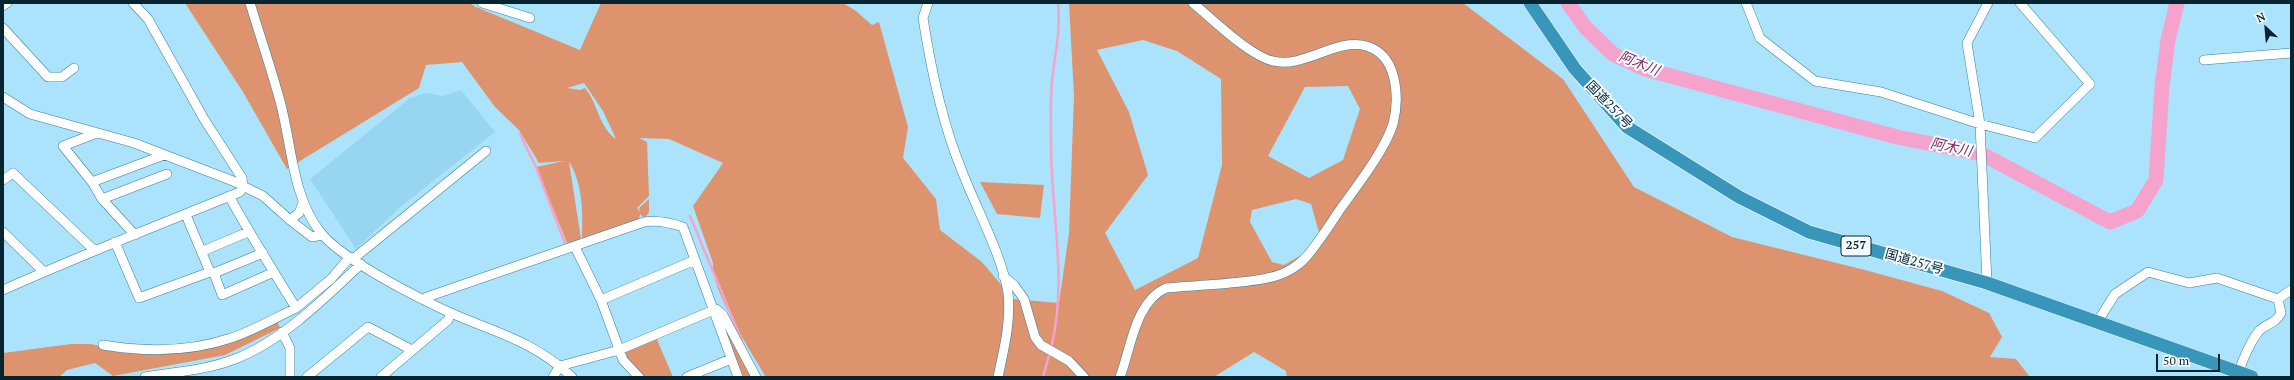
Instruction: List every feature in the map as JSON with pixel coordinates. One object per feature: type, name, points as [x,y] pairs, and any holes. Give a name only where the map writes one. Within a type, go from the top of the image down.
[{"type":"highway","name":"国道257号","points":[[1530,3],[1575,69],[1627,127],[1739,197],[1809,232],[1988,283],[2252,377]]},
{"type":"street","points":[[3,6],[7,3]]},
{"type":"street","points":[[3,290],[94,250],[186,215],[240,192],[243,187],[242,178],[204,119],[148,19],[133,3]]},
{"type":"street","points":[[250,3],[281,102],[303,203],[322,235],[351,258],[424,300],[451,314],[515,338],[560,366],[572,377]]},
{"type":"street","points":[[482,3],[530,18]]},
{"type":"street","points":[[928,3],[923,18],[943,113],[955,153],[991,239],[1008,292],[1009,321],[998,377]]},
{"type":"street","points":[[1120,377],[1146,304],[1158,292],[1166,288],[1278,276],[1302,262],[1364,176],[1389,134],[1395,115],[1396,91],[1393,76],[1387,62],[1378,51],[1365,46],[1350,45],[1294,62],[1272,61],[1254,53],[1193,3]]},
{"type":"street","points":[[1746,3],[1760,38],[1815,81],[1881,92],[1980,124],[2035,138],[2090,84],[2020,3]]},
{"type":"street","points":[[1988,3],[1967,43],[1980,124],[1988,283]]},
{"type":"street","points":[[3,28],[48,77],[62,77],[74,68]]},
{"type":"street","points":[[2204,60],[2291,53]]},
{"type":"street","points":[[3,97],[30,114],[134,143],[243,187],[263,196],[312,238],[322,235]]},
{"type":"street","points":[[97,133],[63,146],[92,182],[102,199],[135,235]]},
{"type":"street","points":[[103,345],[146,350],[197,346],[231,338],[296,308],[331,278],[351,258],[486,151]]},
{"type":"street","points":[[92,182],[164,155]]},
{"type":"street","points":[[3,180],[13,173],[94,250]]},
{"type":"street","points":[[102,199],[167,174]]},
{"type":"street","points":[[229,196],[248,232],[263,252],[296,308]]},
{"type":"street","points":[[290,220],[299,213],[303,203]]},
{"type":"street","points":[[186,215],[222,295],[274,272]]},
{"type":"street","points":[[424,300],[427,297],[460,285],[650,221],[682,227],[738,377]]},
{"type":"street","points":[[3,232],[44,272]]},
{"type":"street","points":[[203,251],[248,232]]},
{"type":"street","points":[[115,242],[139,298],[212,273],[263,252]]},
{"type":"street","points":[[575,247],[601,300],[623,360],[639,377]]},
{"type":"street","points":[[601,300],[695,260]]},
{"type":"street","points":[[145,377],[212,366],[236,359],[282,332],[315,307],[361,264]]},
{"type":"street","points":[[2098,321],[2114,294],[2148,272],[2188,283],[2217,278],[2278,299]]},
{"type":"street","points":[[1003,276],[1014,285],[1024,299],[1035,337],[1045,347],[1069,362],[1084,377]]},
{"type":"street","points":[[2278,299],[2291,290]]},
{"type":"street","points":[[2239,372],[2243,360],[2260,330],[2276,322],[2281,313],[2278,299]]},
{"type":"street","points":[[553,377],[560,366],[619,350],[714,310],[718,310],[723,315],[756,377]]},
{"type":"street","points":[[385,376],[412,350],[448,320],[451,314]]},
{"type":"street","points":[[307,377],[368,328],[412,350]]},
{"type":"street","points":[[282,332],[290,348],[290,377]]},
{"type":"street","points":[[688,377],[731,359]]},
{"type":"shaded area","points":[[185,3],[470,3],[476,7],[580,50],[601,3],[843,3],[856,11],[872,25],[879,22],[908,127],[903,158],[936,199],[940,230],[982,262],[1013,299],[1059,303],[1069,233],[1074,96],[1069,3],[1463,3],[1563,79],[1634,187],[1732,237],[1942,291],[1989,313],[2002,337],[1990,357],[2016,359],[2030,377],[1287,377],[1286,371],[1254,352],[1214,377],[766,377],[733,321],[718,289],[714,275],[713,263],[693,206],[723,163],[669,139],[639,138],[647,142],[649,196],[637,208],[640,212],[639,208],[649,199],[649,212],[645,218],[640,214],[639,219],[582,239],[580,189],[574,170],[569,162],[581,239],[568,245],[536,167],[564,161],[539,163],[519,130],[495,107],[462,62],[426,65],[419,88],[287,169],[243,92]],"holes":[[[1143,40],[1177,51],[1221,79],[1222,165],[1198,258],[1135,290],[1105,233],[1148,175],[1129,112],[1097,50]],[[584,83],[603,111],[616,139],[605,128],[593,100],[585,88],[580,90],[567,88]],[[1348,86],[1360,109],[1343,160],[1309,178],[1268,156],[1305,87]],[[1296,199],[1311,204],[1320,236],[1314,248],[1284,265],[1272,262],[1250,222],[1252,210]]]},
{"type":"shaded area","points":[[461,90],[495,132],[398,209],[356,249],[310,179],[410,98],[426,93],[443,96]]},
{"type":"shaded area","points":[[980,182],[1044,185],[1040,218],[997,214]]},
{"type":"shaded area","points":[[277,321],[280,328],[225,355],[113,376],[95,363],[67,370],[59,377],[3,377],[3,353],[71,344],[91,344],[125,352],[168,352]]},
{"type":"shaded area","points":[[725,329],[751,377],[742,377]]},
{"type":"shaded area","points":[[655,335],[673,377],[645,377],[623,355],[627,348]]},
{"type":"waterway","points":[[1051,348],[1056,323],[1058,297],[1051,113],[1052,81],[1058,32],[1058,3]]},
{"type":"waterway","name":"阿木川","points":[[1568,3],[1585,27],[1613,54],[1645,69],[1897,137],[1982,154],[2110,222],[2137,211],[2156,180],[2162,87],[2168,40],[2177,3]]},
{"type":"waterway","points":[[520,134],[536,167],[566,246]]},
{"type":"waterway","points":[[690,216],[742,341]]},
{"type":"waterway","points":[[1043,377],[1050,352]]}]
